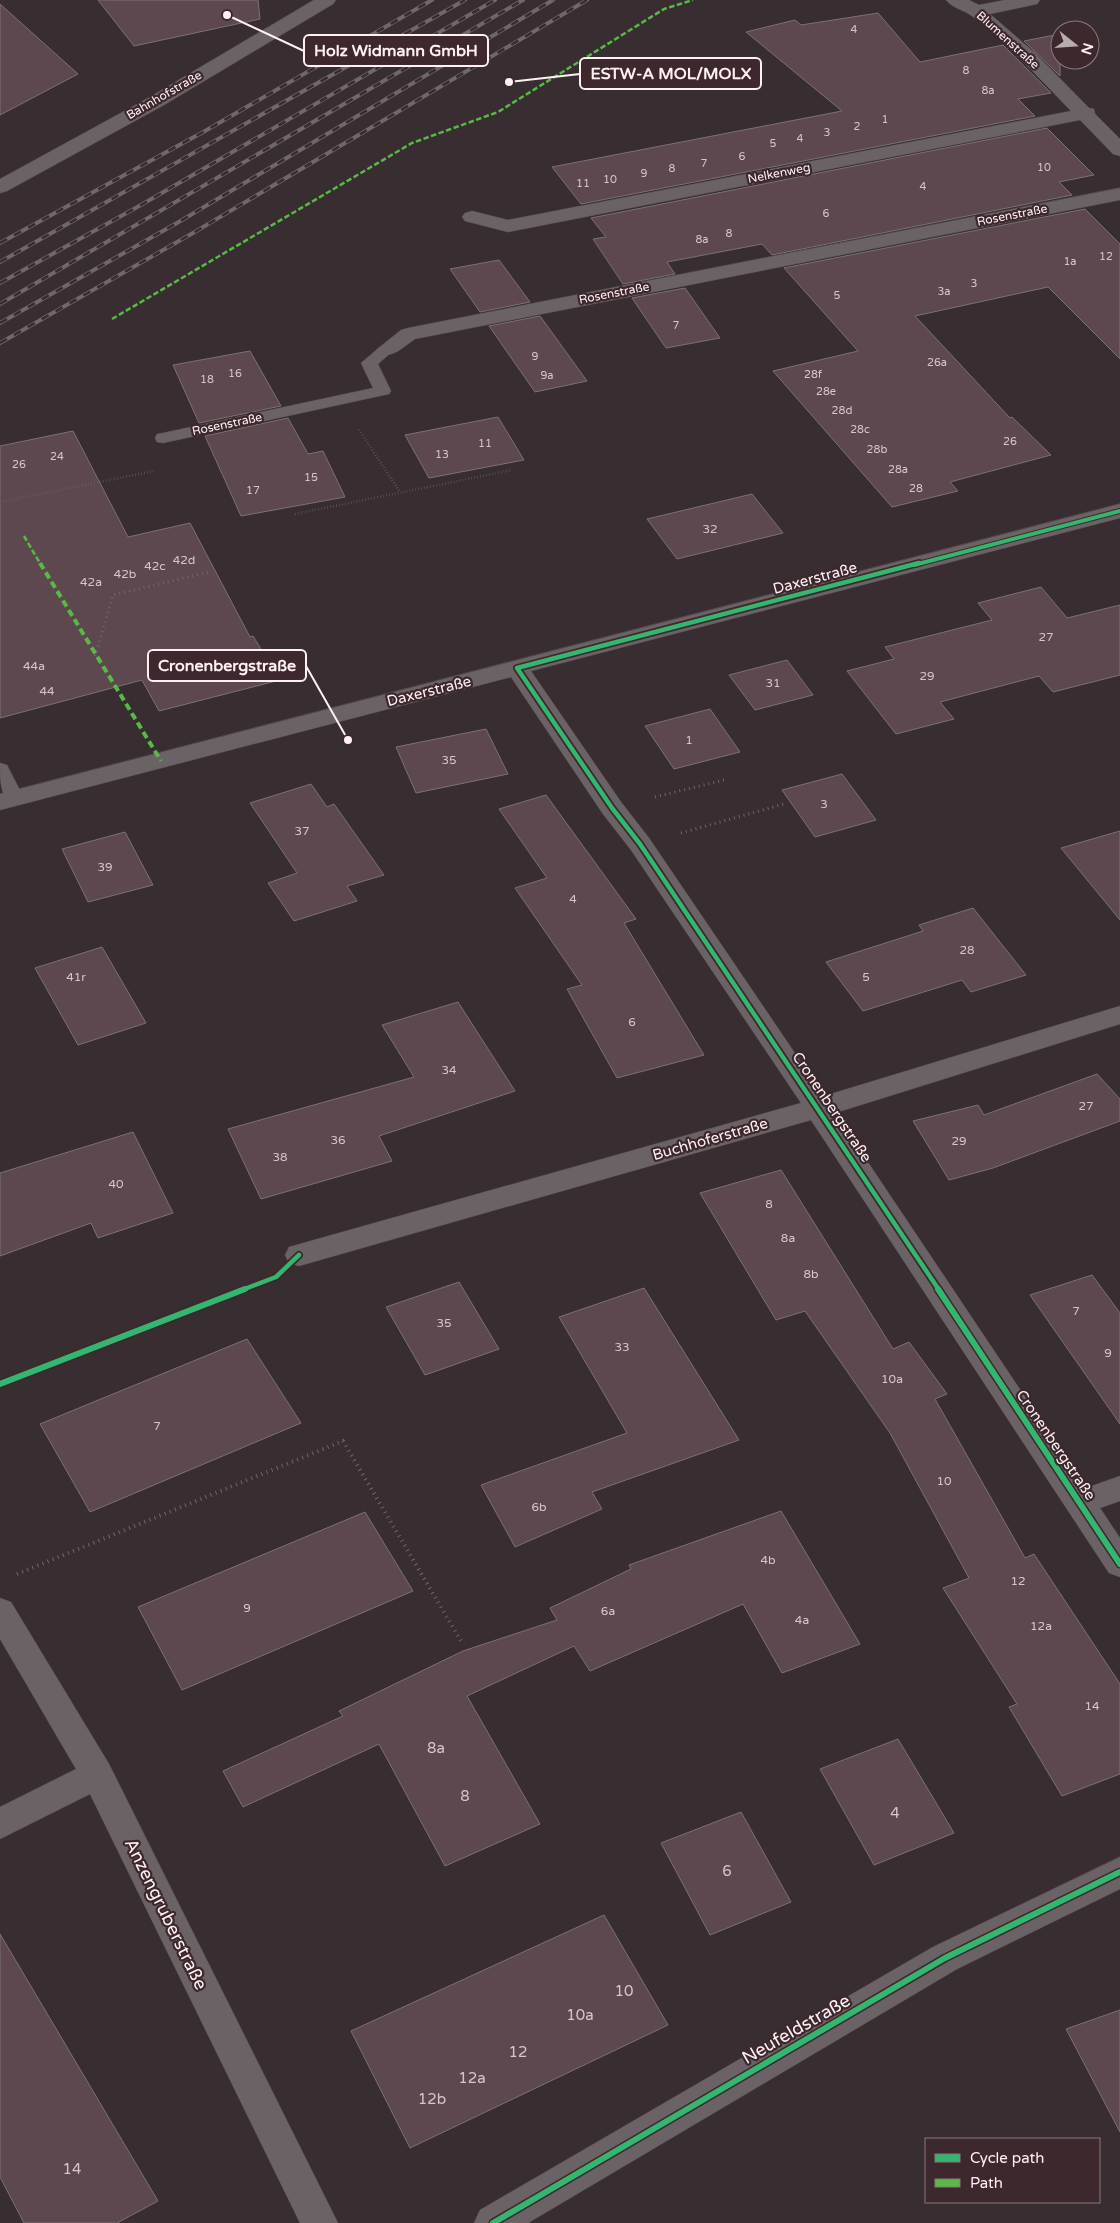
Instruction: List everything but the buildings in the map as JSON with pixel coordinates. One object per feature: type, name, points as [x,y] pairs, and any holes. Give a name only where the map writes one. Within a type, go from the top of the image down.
[{"type":"street","name":"Bahnhofstraße","points":[[0,187],[157,101],[327,0]]},
{"type":"street","name":"Blumenstraße","points":[[955,0],[977,11],[1029,57],[1087,114],[1120,150]]},
{"type":"street","points":[[977,11],[1031,0]]},
{"type":"street","name":"Nelkenweg","points":[[472,217],[508,226],[1087,114]]},
{"type":"street","name":"Rosenstraße","points":[[386,350],[408,334],[1120,194]]},
{"type":"street","name":"Daxerstraße","points":[[7,800],[1120,511]]},
{"type":"street","name":"Cronenbergstraße","points":[[517,668],[612,808],[640,844],[818,1108],[1120,1564]]},
{"type":"street","name":"Buchhoferstraße","points":[[298,1255],[818,1108],[1120,1015]]},
{"type":"street","points":[[1080,1503],[1120,1488]]},
{"type":"street","name":"Anzengruberstraße","points":[[0,1611],[97,1774],[319,2223]]},
{"type":"street","points":[[0,1824],[97,1774]]},
{"type":"street","name":"Neufeldstraße","points":[[493,2223],[945,1958],[1120,1872]]},
{"type":"lane","name":"Rosenstraße","points":[[163,438],[383,391],[369,363],[386,350]]},
{"type":"lane","points":[[0,769],[7,800]]},
{"type":"path","points":[[340,400],[400,492]]},
{"type":"path","points":[[0,502],[174,467],[163,438]]},
{"type":"path","points":[[295,514],[512,470]]},
{"type":"path","points":[[95,656],[112,595],[209,572]]},
{"type":"path","points":[[612,808],[724,780]]},
{"type":"path","points":[[640,844],[784,804]]},
{"type":"path","points":[[0,1384],[276,1277],[298,1255]]},
{"type":"path","points":[[9,1577],[343,1441],[461,1642]]},
{"type":"railway","points":[[0,243],[205,131],[432,0]]},
{"type":"railway","points":[[0,262],[465,0]]},
{"type":"railway","points":[[0,283],[141,205],[495,0]]},
{"type":"railway","points":[[0,304],[523,0]]},
{"type":"railway","points":[[0,323],[177,223],[553,0]]},
{"type":"railway","points":[[0,343],[193,233],[587,0]]},
{"type":"marked path","points":[[112,319],[412,143],[498,112],[664,9],[693,0]]},
{"type":"marked path","points":[[24,536],[95,656],[161,761]]},
{"type":"cycle path","points":[[1120,511],[517,668],[612,808],[640,844],[818,1108],[1120,1564]]},
{"type":"cycle path","points":[[0,1384],[276,1277],[299,1255]]},
{"type":"cycle path","points":[[493,2223],[945,1958],[1120,1872]]},
{"type":"place","name":"Holz Widmann GmbH","points":[[227,15]]},
{"type":"place","name":"ESTW-A MOL/MOLX","points":[[509,82]]},
{"type":"place","name":"Cronenbergstraße","points":[[348,740]]}]
